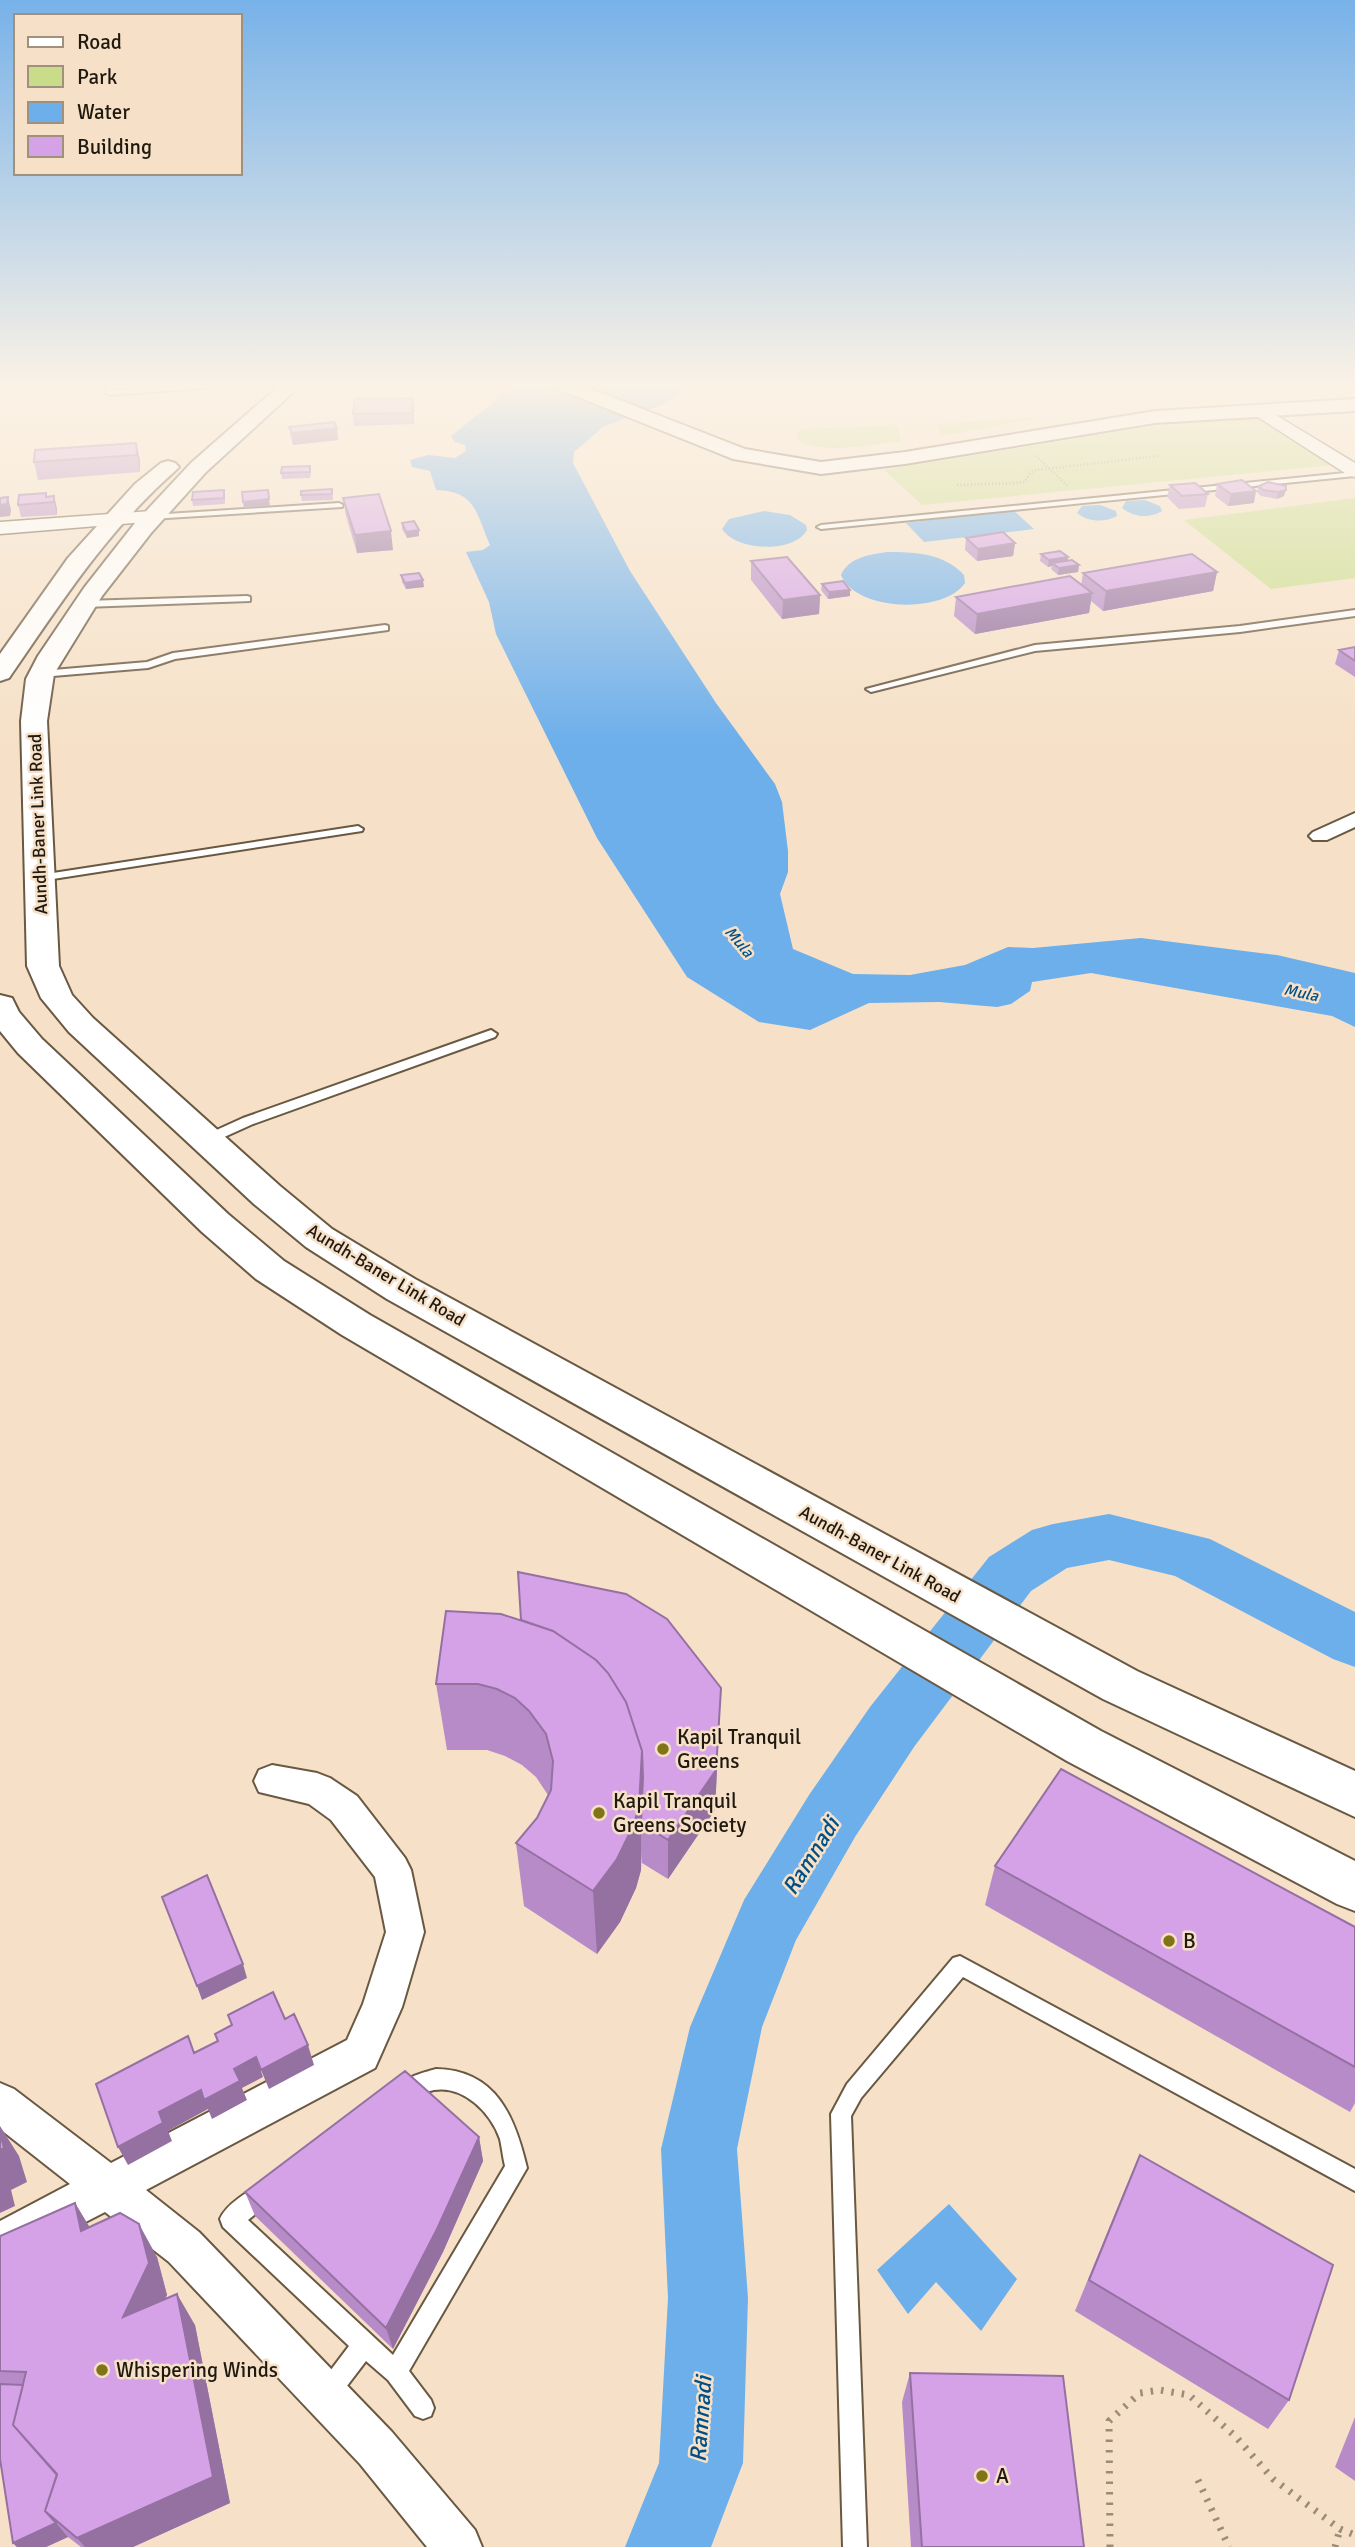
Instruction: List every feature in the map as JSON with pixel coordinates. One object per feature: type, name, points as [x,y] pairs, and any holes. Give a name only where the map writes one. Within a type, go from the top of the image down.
[{"type":"main road","name":"Aundh-Baner Link Road","points":[[0,673],[48,599],[127,504]]},
{"type":"main road","name":"Aundh-Baner Link Road","points":[[164,504],[151,517],[84,604],[41,674],[36,696],[33,721],[43,966],[57,998],[81,1025],[206,1140],[319,1238],[401,1289],[1119,1685],[1355,1795]]},
{"type":"main road","points":[[57,998],[1,1012],[39,1056],[215,1223],[270,1270],[356,1325],[1084,1746],[1355,1886]]},
{"type":"street","points":[[0,528],[151,517]]},
{"type":"street","points":[[1320,836],[1355,819]]},
{"type":"street","points":[[0,2244],[361,2054],[382,2007],[405,1932],[392,1870],[344,1808],[317,1789],[272,1781]]},
{"type":"street","points":[[0,2103],[184,2247],[376,2448],[458,2547]]},
{"type":"lane","points":[[821,527],[1042,504]]},
{"type":"lane","points":[[151,517],[340,505]]},
{"type":"lane","points":[[84,604],[247,599]]},
{"type":"lane","points":[[871,689],[1035,648],[1240,629],[1355,613]]},
{"type":"lane","points":[[41,674],[148,665],[173,656],[385,628]]},
{"type":"lane","points":[[40,878],[358,829]]},
{"type":"lane","points":[[206,1140],[248,1121],[491,1034]]},
{"type":"lane","points":[[855,2547],[841,2114],[854,2091],[960,1965],[1355,2180]]},
{"type":"lane","points":[[383,2107],[413,2086],[446,2077],[479,2090],[508,2133],[516,2168],[396,2372]]},
{"type":"lane","points":[[287,2177],[231,2219],[396,2372],[422,2408]]},
{"type":"lane","points":[[325,2395],[364,2345]]},
{"type":"path","points":[[1110,2547],[1109,2421],[1140,2393],[1160,2390],[1189,2395],[1236,2437],[1273,2479],[1340,2529],[1355,2535]]},
{"type":"path","points":[[1198,2480],[1229,2547]]},
{"type":"path","points":[[1335,2547],[1340,2529]]},
{"type":"green space","points":[[1309,504],[1355,504],[1355,578],[1271,589],[1184,520]]},
{"type":"water","name":"Mula","points":[[471,504],[595,504],[630,571],[716,703],[775,784],[782,802],[788,851],[788,872],[780,894],[793,949],[853,974],[910,975],[965,965],[1008,947],[1033,948],[1141,938],[1277,955],[1355,973],[1355,1027],[1332,1016],[1091,973],[1032,982],[1030,991],[1011,1004],[997,1007],[939,1002],[869,1003],[810,1030],[759,1022],[687,977],[597,838],[496,634],[489,602],[466,552],[483,550],[490,545]]},
{"type":"water","points":[[1124,504],[1155,504],[1160,506],[1162,511],[1141,516],[1122,508]]},
{"type":"water","points":[[1100,505],[1116,511],[1117,516],[1096,520],[1077,513],[1082,506]]},
{"type":"water","points":[[1013,510],[1034,529],[924,542],[906,523]]},
{"type":"water","points":[[764,511],[790,515],[806,525],[807,530],[800,538],[790,543],[765,547],[739,542],[722,529],[729,519]]},
{"type":"water","points":[[887,552],[918,553],[938,558],[964,575],[965,583],[954,593],[939,600],[901,604],[881,602],[864,596],[850,587],[841,575],[854,561]]},
{"type":"water","points":[[949,2204],[1017,2279],[981,2331],[936,2282],[908,2314],[877,2270]]},
{"type":"building","points":[[345,504],[382,504],[391,531],[355,535]]},
{"type":"building","points":[[414,521],[419,530],[406,532],[402,523]]},
{"type":"building","points":[[1003,532],[1015,543],[978,549],[966,538]]},
{"type":"building","points":[[1060,551],[1068,557],[1049,560],[1041,554]]},
{"type":"building","points":[[1192,554],[1217,572],[1106,591],[1083,573]]},
{"type":"building","points":[[787,557],[820,595],[783,600],[751,561]]},
{"type":"building","points":[[1072,560],[1079,565],[1059,568],[1052,563]]},
{"type":"building","points":[[419,573],[423,580],[405,583],[401,575]]},
{"type":"building","points":[[1070,576],[1092,593],[977,614],[956,597]]},
{"type":"building","points":[[843,581],[850,590],[829,592],[822,584]]},
{"type":"building","points":[[1355,647],[1355,661],[1339,650]]},
{"type":"building","points":[[518,1572],[626,1594],[667,1619],[721,1688],[716,1770],[668,1840],[641,1823],[642,1751],[626,1702],[608,1673],[596,1660],[553,1631],[521,1620]]},
{"type":"building","points":[[446,1611],[501,1614],[553,1631],[596,1660],[608,1673],[626,1702],[642,1751],[639,1806],[634,1824],[617,1859],[593,1891],[516,1843],[537,1818],[551,1790],[553,1761],[546,1734],[529,1711],[515,1698],[497,1689],[478,1684],[436,1684]]},
{"type":"building","name":"B","points":[[1061,1769],[1355,1927],[1355,2067],[995,1866]]},
{"type":"building","points":[[207,1875],[243,1964],[197,1986],[162,1897]]},
{"type":"building","points":[[273,1992],[285,2019],[294,2014],[308,2045],[261,2070],[256,2057],[234,2069],[240,2081],[204,2100],[201,2090],[159,2112],[163,2123],[118,2147],[96,2084],[188,2036],[194,2053],[218,2041],[215,2034],[232,2025],[228,2015]]},
{"type":"building","points":[[405,2071],[479,2137],[437,2229],[386,2328],[245,2192]]},
{"type":"building","points":[[0,2133],[4,2148],[0,2150]]},
{"type":"building","points":[[1140,2155],[1333,2265],[1289,2400],[1089,2280]]},
{"type":"building","name":"Whispering Winds","points":[[75,2203],[81,2231],[120,2213],[139,2224],[149,2263],[123,2317],[177,2294],[213,2477],[77,2538],[45,2511],[57,2474],[13,2425],[26,2372],[0,2371],[0,2236]]},
{"type":"building","name":"A","points":[[910,2373],[1063,2376],[1084,2547],[922,2547]]},
{"type":"building","points":[[0,2384],[23,2385],[13,2425],[57,2475],[45,2511],[56,2523],[13,2543],[0,2459]]},
{"type":"waterway","name":"Ramnadi","points":[[668,2547],[701,2463],[708,2298],[699,2149],[726,2027],[768,1923],[832,1816],[892,1727],[1010,1574],[1053,1547],[1109,1537],[1189,1556],[1355,1641]]},
{"type":"place","name":"Kapil Tranquil Greens","points":[[663,1749]]},
{"type":"place","name":"Kapil Tranquil Greens Society","points":[[599,1813]]},
{"type":"place","name":"B","points":[[1169,1941]]},
{"type":"place","name":"Whispering Winds","points":[[102,2370]]},
{"type":"place","name":"A","points":[[982,2476]]}]
